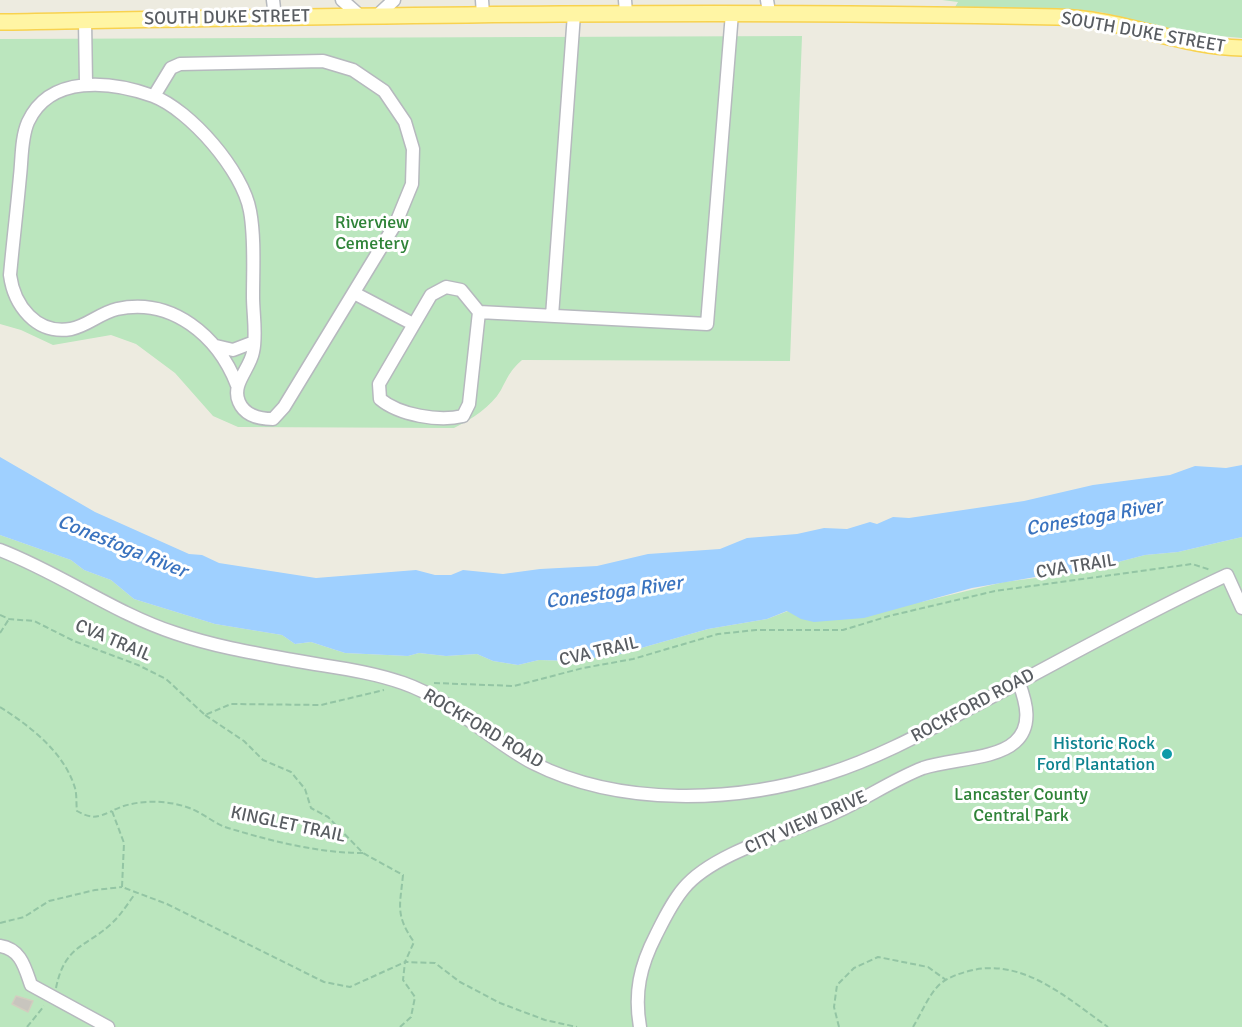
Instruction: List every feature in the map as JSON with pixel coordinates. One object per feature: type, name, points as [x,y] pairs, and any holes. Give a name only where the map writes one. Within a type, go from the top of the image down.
[{"type":"main road","name":"SOUTH DUKE STREET","points":[[0,22],[378,15],[483,7],[574,14],[626,7],[732,13],[768,6],[1063,17],[1116,24],[1202,43],[1242,48]]},
{"type":"street","points":[[273,0],[275,17]]},
{"type":"street","points":[[342,0],[359,15]]},
{"type":"street","points":[[378,15],[394,0]]},
{"type":"street","points":[[479,312],[707,324],[732,13]]},
{"type":"street","points":[[552,316],[574,14]]},
{"type":"street","points":[[86,20],[86,84]]},
{"type":"street","points":[[154,96],[171,68],[180,64],[323,61],[353,69],[384,91],[405,122],[413,149],[412,184],[396,223],[284,407],[273,419],[258,419],[246,411],[238,401],[237,385],[230,368],[215,345],[192,324],[164,311],[140,307],[114,309],[81,325],[61,329],[33,320],[16,301],[10,275],[27,125],[43,102],[56,92],[74,85],[86,84],[154,96],[196,126],[222,154],[238,181],[250,210],[254,342],[249,364],[237,385]]},
{"type":"street","points":[[446,287],[461,290],[479,312],[469,404],[463,416],[447,420],[390,407],[380,399],[379,384],[431,295],[446,287]]},
{"type":"street","points":[[354,293],[413,324]]},
{"type":"street","points":[[215,345],[233,350],[254,342]]},
{"type":"street","name":"ROCKFORD ROAD","points":[[0,550],[38,566],[140,619],[174,633],[226,647],[353,669],[406,684],[443,702],[532,762],[579,781],[629,792],[702,795],[734,792],[825,775],[885,751],[1227,575]]},
{"type":"street","points":[[1227,575],[1242,608]]},
{"type":"street","name":"CITY VIEW DRIVE","points":[[640,1027],[637,1013],[639,974],[646,954],[670,907],[688,883],[714,864],[836,813],[912,773],[1008,747],[1021,736],[1024,727],[1026,704],[1019,683]]},
{"type":"street","points":[[0,946],[6,946],[23,959],[31,985],[108,1027]]},
{"type":"path","name":"CVA TRAIL","points":[[427,683],[514,686],[583,668],[633,659],[718,634],[756,630],[843,630],[889,616],[995,591],[1074,582],[1138,570],[1192,564],[1227,575]]},
{"type":"path","name":"CVA TRAIL","points":[[0,615],[9,619],[34,621],[74,641],[138,665],[166,679],[205,715],[244,741],[263,760],[291,772],[305,789],[310,807],[328,817],[363,853]]},
{"type":"path","points":[[0,633],[9,619]]},
{"type":"path","points":[[0,626],[5,628]]},
{"type":"path","points":[[205,715],[231,704],[321,705],[386,689]]},
{"type":"path","name":"KINGLET TRAIL","points":[[0,707],[24,722],[52,750],[75,788],[76,811],[88,818],[99,817],[123,805],[143,801],[177,805],[191,809],[225,827],[266,838],[339,853],[363,853]]},
{"type":"path","points":[[112,811],[124,843],[122,887]]},
{"type":"path","points":[[363,853],[403,875],[398,909],[402,925],[414,942],[405,962],[403,980],[415,997],[411,1017],[400,1027]]},
{"type":"path","points":[[0,923],[24,917],[49,901],[95,890],[122,887],[167,904],[324,982],[350,987],[405,962],[435,963],[460,982],[500,1003],[545,1020],[577,1027]]},
{"type":"path","points":[[27,1027],[39,1010],[54,999],[58,979],[77,947],[112,924],[136,893]]},
{"type":"path","points":[[839,1027],[834,1008],[837,985],[854,968],[878,957],[928,967],[946,980]]},
{"type":"path","points":[[913,1027],[939,985],[957,974],[986,967],[1014,969],[1048,986],[1108,1027]]},
{"type":"green space","points":[[942,0],[1242,0],[1242,38],[1185,33],[1100,12],[955,7],[958,2]]},
{"type":"green space","name":"Riverview Cemetery","points":[[802,36],[790,361],[522,360],[512,370],[492,402],[474,417],[454,428],[238,427],[213,416],[175,373],[136,344],[111,335],[53,345],[21,330],[0,324],[0,39]]},
{"type":"green space","name":"Lancaster County Central Park","points":[[0,535],[71,560],[84,570],[111,580],[134,599],[215,624],[282,635],[295,644],[311,642],[345,653],[408,656],[419,653],[446,656],[477,654],[493,661],[518,665],[539,660],[573,661],[620,654],[708,629],[767,619],[788,611],[921,602],[1004,582],[1076,573],[1145,555],[1178,552],[1242,537],[1242,1027],[0,1027]]},
{"type":"water","name":"Conestoga River","points":[[0,457],[95,512],[189,554],[202,555],[219,563],[316,578],[416,570],[435,575],[451,575],[463,570],[503,574],[540,569],[597,566],[648,554],[720,549],[747,538],[797,534],[824,528],[847,529],[870,522],[877,524],[893,517],[909,518],[1024,501],[1093,485],[1170,475],[1195,466],[1226,468],[1242,465],[1242,537],[1178,552],[1145,555],[1076,573],[1041,576],[972,588],[864,618],[814,622],[801,619],[787,611],[767,619],[708,629],[620,654],[573,661],[539,660],[518,665],[493,661],[477,654],[446,656],[419,653],[408,656],[345,653],[311,642],[295,644],[282,635],[215,624],[134,599],[111,580],[84,570],[71,560],[0,535]]},
{"type":"building","points":[[16,996],[33,1001],[28,1012],[12,1004]]},
{"type":"place","name":"Historic Rock Ford Plantation","points":[[1167,754]]}]
